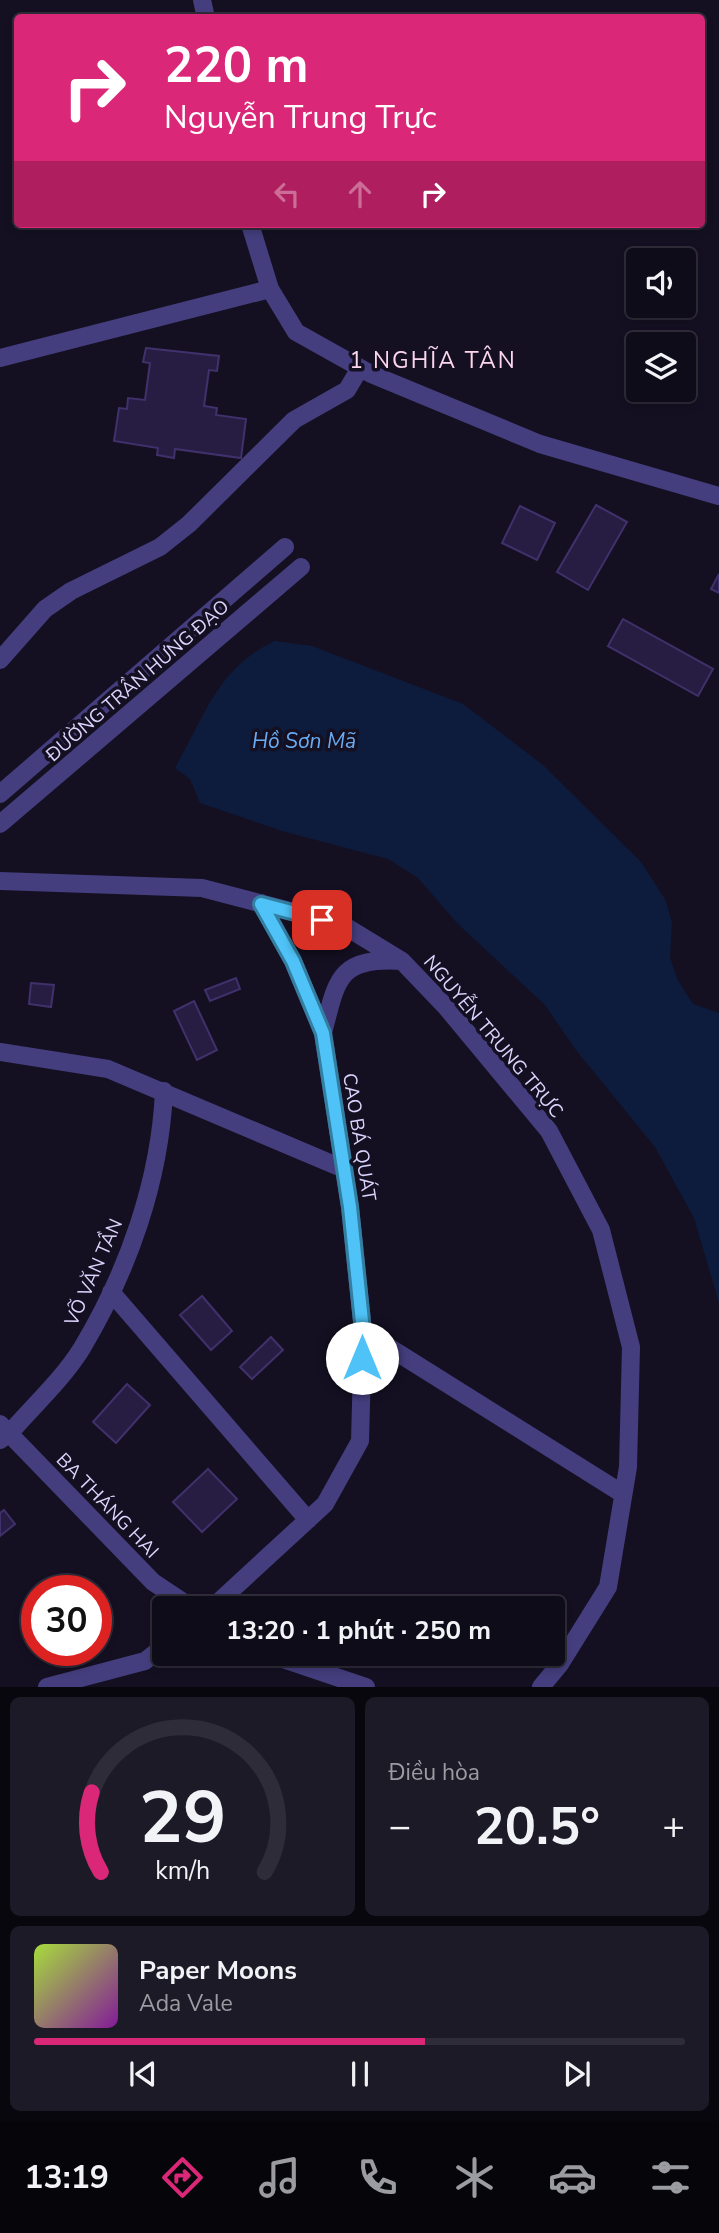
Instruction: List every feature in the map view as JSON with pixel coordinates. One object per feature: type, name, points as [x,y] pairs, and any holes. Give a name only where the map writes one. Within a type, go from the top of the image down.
[{"type":"street","points":[[251,228],[270,289],[296,332],[360,368],[540,444],[719,496]]},
{"type":"street","points":[[0,358],[270,289]]},
{"type":"street","points":[[0,660],[45,609],[71,591],[160,547],[294,420],[347,390],[360,368]]},
{"type":"street","name":"ĐƯỜNG TRẦN HƯNG ĐẠO","points":[[0,794],[285,547]]},
{"type":"street","name":"ĐƯỜNG TRẦN HƯNG ĐẠO","points":[[0,824],[301,567]]},
{"type":"street","points":[[153,661],[169,680]]},
{"type":"street","name":"NGUYỄN TRUNG TRỰC","points":[[0,881],[202,888],[343,925],[402,961],[446,1007],[549,1131],[601,1230],[631,1347],[628,1467],[608,1587],[560,1664],[541,1687]]},
{"type":"street","name":"CAO BÁ QUÁT","points":[[225,1596],[325,1504],[360,1441],[363,1331],[344,1169],[323,1033],[293,961],[261,904]]},
{"type":"street","name":"CAO BÁ QUÁT","points":[[323,1033],[335,984],[351,967],[387,960],[402,961]]},
{"type":"street","points":[[0,1052],[108,1069],[344,1169]]},
{"type":"street","name":"VÕ VĂN TẦN","points":[[3,1433],[80,1350],[111,1292],[134,1241],[159,1149],[164,1091]]},
{"type":"street","points":[[111,1292],[308,1520]]},
{"type":"street","points":[[363,1331],[623,1494]]},
{"type":"street","name":"BA THÁNG HAI","points":[[3,1433],[153,1582],[174,1596]]},
{"type":"street","points":[[47,1687],[145,1661],[152,1655]]},
{"type":"street","points":[[304,1666],[366,1687]]},
{"type":"water","name":"Hồ Sơn Mã","points":[[275,641],[312,646],[463,704],[543,765],[641,862],[665,899],[672,922],[670,957],[677,979],[693,1004],[719,1013],[719,1303],[694,1218],[655,1147],[576,1050],[545,1005],[457,923],[418,878],[388,859],[282,831],[200,803],[190,779],[175,768],[204,712],[226,679],[239,665]]},
{"type":"building","points":[[146,348],[219,356],[217,371],[209,370],[204,406],[217,408],[216,415],[246,419],[241,458],[175,449],[174,458],[157,455],[158,448],[114,441],[119,408],[127,409],[128,398],[145,400],[150,363],[143,362]]},
{"type":"building","points":[[596,505],[627,522],[588,590],[557,572]]},
{"type":"building","points":[[520,506],[555,523],[537,560],[502,543]]},
{"type":"building","points":[[719,574],[719,593],[711,589]]},
{"type":"building","points":[[623,619],[713,669],[698,696],[608,646]]},
{"type":"building","points":[[236,978],[240,989],[210,1001],[205,990]]},
{"type":"building","points":[[31,983],[54,985],[51,1007],[29,1004]]},
{"type":"building","points":[[194,1001],[217,1050],[197,1060],[174,1011]]},
{"type":"building","points":[[202,1296],[232,1331],[211,1350],[180,1315]]},
{"type":"building","points":[[271,1337],[283,1350],[252,1379],[240,1367]]},
{"type":"building","points":[[127,1384],[150,1405],[116,1443],[93,1422]]},
{"type":"building","points":[[208,1469],[237,1499],[202,1532],[173,1502]]},
{"type":"building","points":[[4,1510],[15,1524],[0,1536],[0,1513]]},
{"type":"district","name":"1 NGHĨA TÂN","points":[[433,360]]},
{"type":"route","points":[[322,920],[261,904],[293,961],[323,1033],[350,1207],[363,1331],[362,1358]]}]
